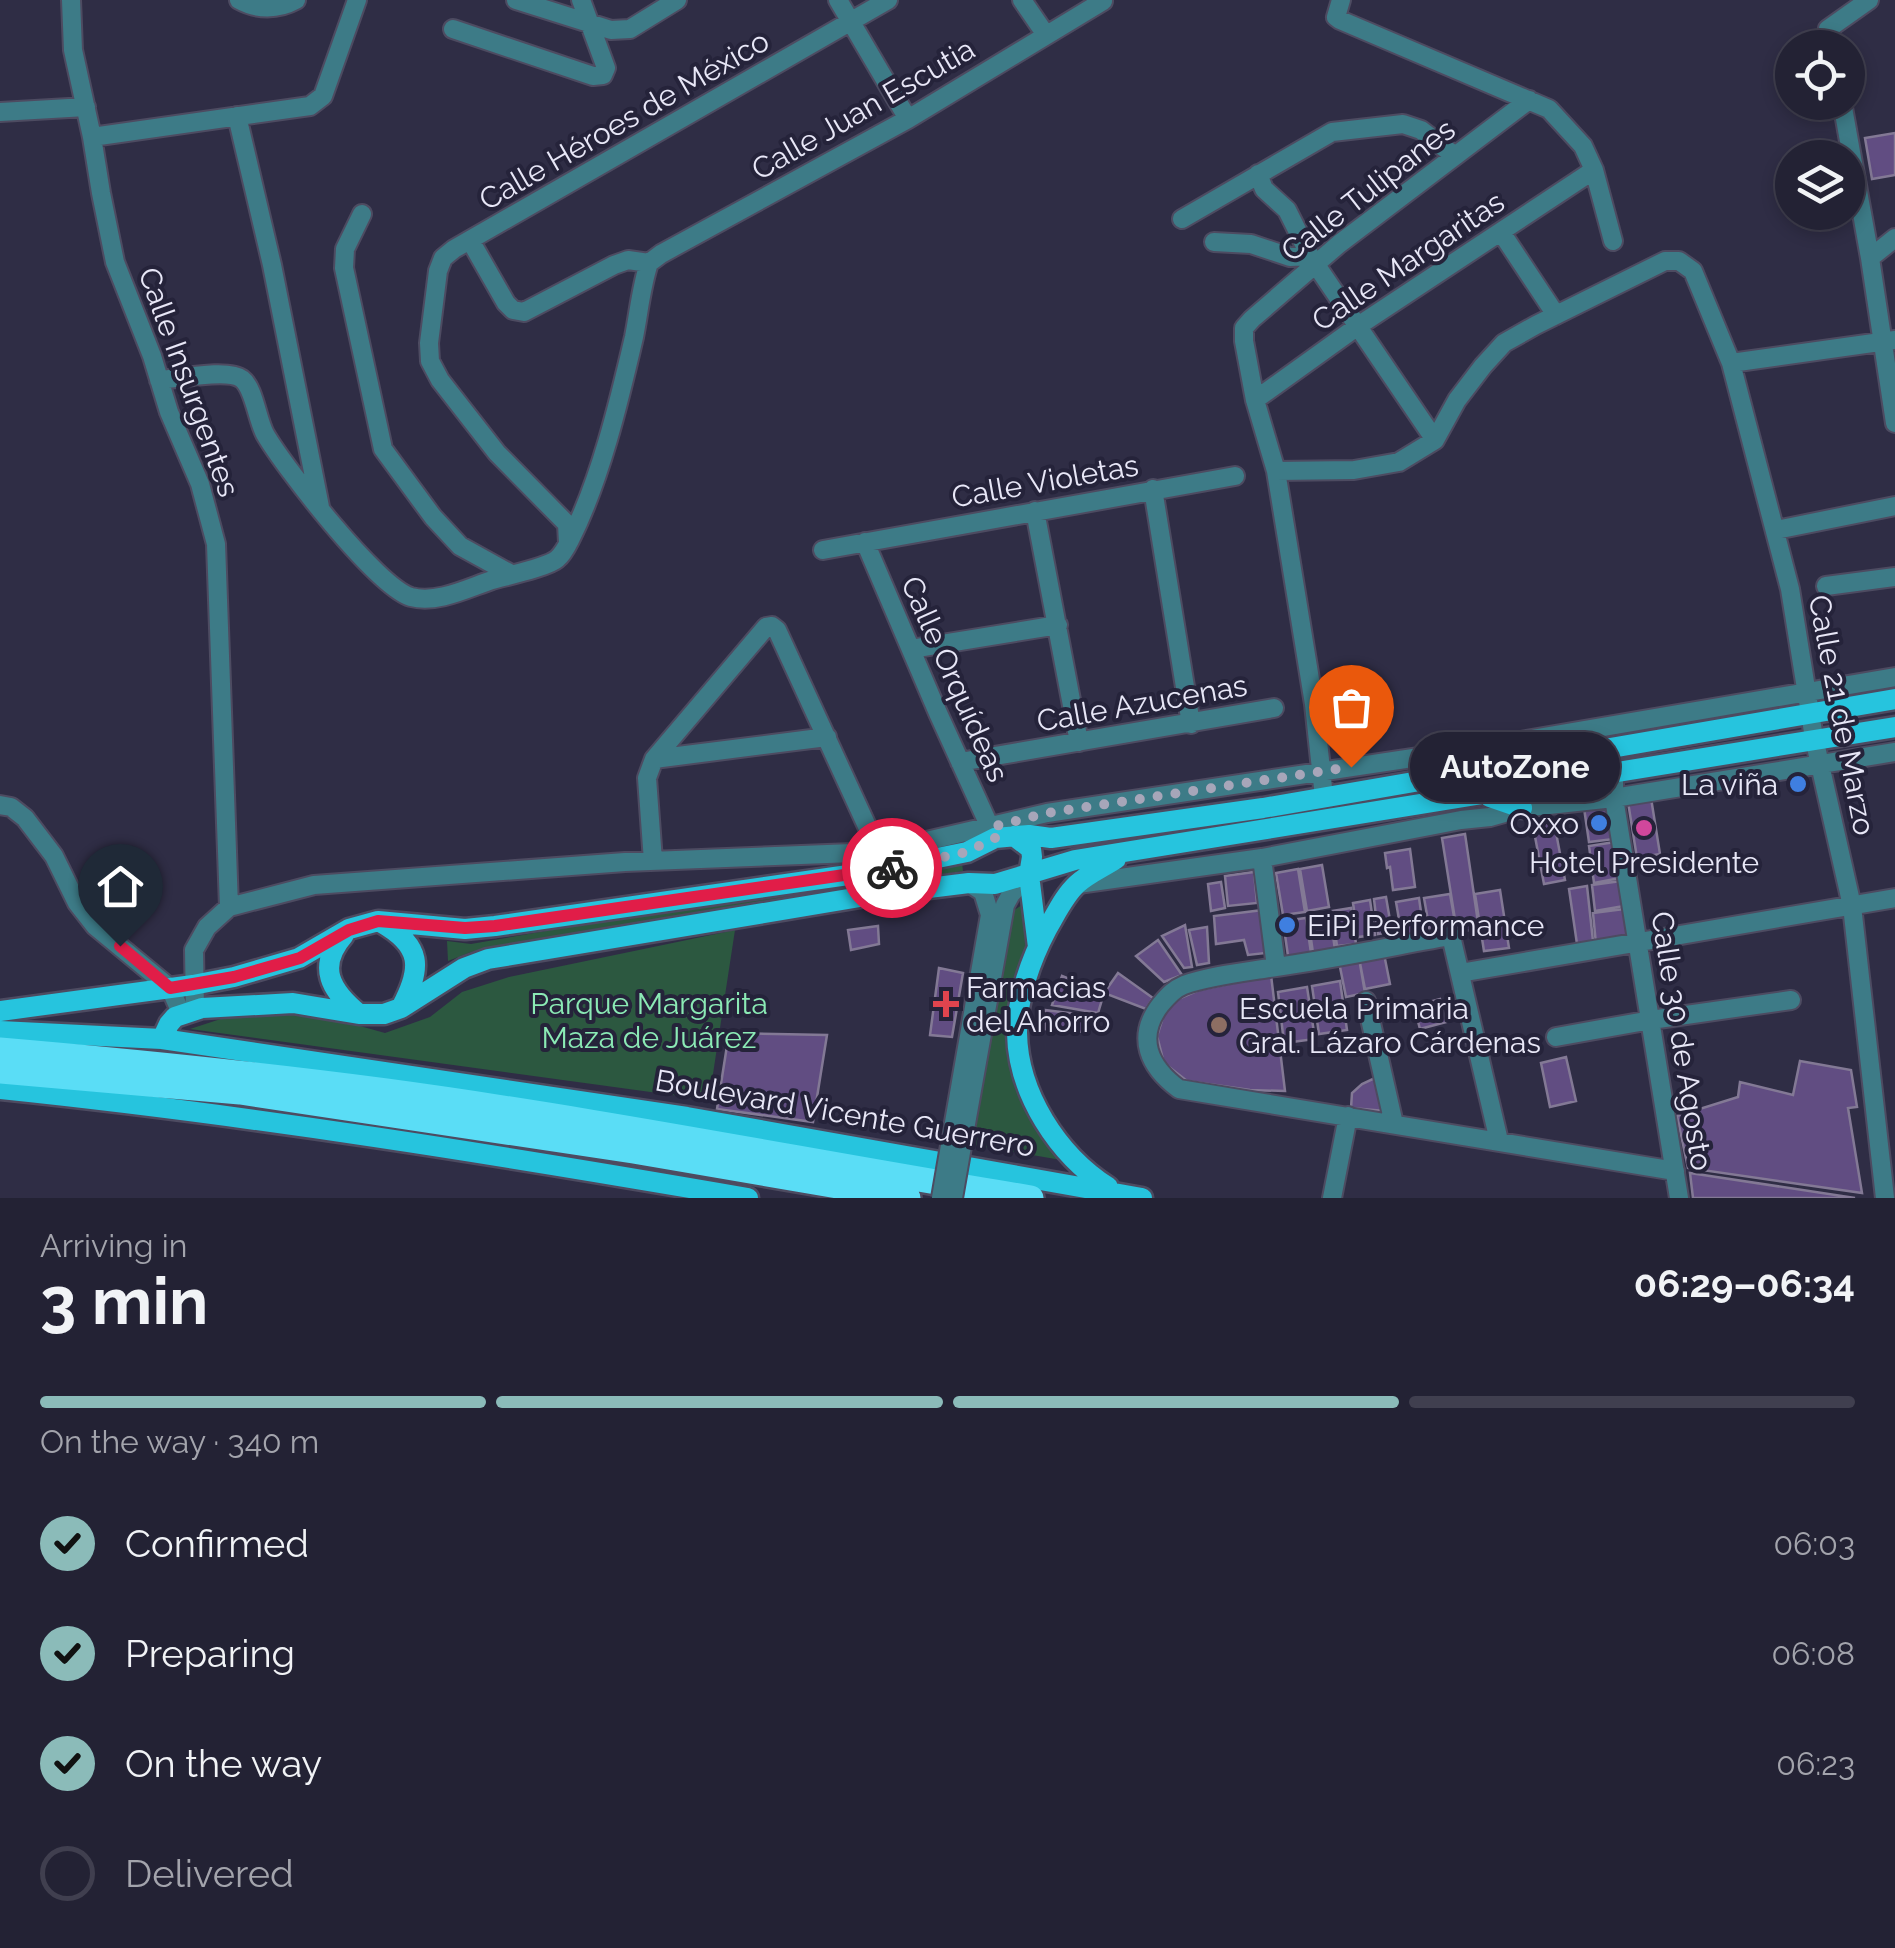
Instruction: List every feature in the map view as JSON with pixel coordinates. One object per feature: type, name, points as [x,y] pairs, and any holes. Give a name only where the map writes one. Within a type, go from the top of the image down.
[{"type":"highway","name":"Boulevard Vicente Guerrero","points":[[0,1050],[388,1092],[1031,1198]]},
{"type":"highway","points":[[0,1070],[279,1098],[634,1151],[908,1198]]},
{"type":"highway","points":[[411,1078],[494,1108]]},
{"type":"main road","points":[[0,1011],[234,977],[300,958],[349,930],[378,921],[465,928],[495,926],[882,861],[967,852],[1000,834],[1051,838],[1324,798],[1808,702],[1895,699]]},
{"type":"main road","points":[[162,1039],[169,1024],[188,1012],[294,1003],[359,1014],[384,1014],[401,1008],[464,968],[488,959],[852,898],[968,883],[995,884],[1075,860],[1895,726]]},
{"type":"main road","points":[[1364,790],[1366,814]]},
{"type":"main road","points":[[1483,794],[1522,808]]},
{"type":"main road","points":[[1000,834],[1031,849],[1029,876],[1038,947]]},
{"type":"main road","points":[[1118,1194],[1090,1176],[1038,1114],[1024,1073],[1017,1033],[1024,990],[1038,947],[1062,902],[1078,884],[1123,854]]},
{"type":"main road","points":[[378,921],[397,932],[412,951],[414,985],[401,1008]]},
{"type":"main road","points":[[349,930],[332,952],[330,968],[332,984],[340,998],[359,1014]]},
{"type":"main road","name":"Boulevard Vicente Guerrero","points":[[0,1032],[162,1039],[686,1118],[1142,1198]]},
{"type":"main road","points":[[0,1090],[346,1133],[748,1198]]},
{"type":"street","name":"Calle Insurgentes","points":[[72,0],[73,50],[116,262],[169,412],[200,484],[216,544],[230,907]]},
{"type":"street","points":[[239,0],[249,6],[269,8],[296,0]]},
{"type":"street","points":[[92,137],[310,106],[322,96],[357,0]]},
{"type":"street","points":[[516,0],[612,30],[630,29],[676,0]]},
{"type":"street","points":[[454,29],[593,76],[603,75],[606,68],[581,0]]},
{"type":"street","points":[[838,0],[908,119]]},
{"type":"street","name":"Calle Héroes de México","points":[[649,263],[628,260],[614,265],[524,312],[513,310],[506,303],[470,240],[888,0]]},
{"type":"street","points":[[1022,0],[1046,35]]},
{"type":"street","points":[[1341,0],[1336,16],[1340,20],[1549,109],[1583,146],[1594,170],[1613,241]]},
{"type":"street","points":[[1828,30],[1869,0]]},
{"type":"street","name":"Calle Juan Escutia","points":[[649,263],[908,119],[1103,1]]},
{"type":"street","name":"Calle Tulipanes","points":[[1255,400],[1244,341],[1244,328],[1252,318],[1313,260],[1530,100]]},
{"type":"street","points":[[0,112],[86,107]]},
{"type":"street","points":[[237,116],[272,264],[321,510]]},
{"type":"street","points":[[1845,120],[1888,341],[1895,423]]},
{"type":"street","points":[[1182,219],[1332,132],[1404,124],[1421,130],[1455,156]]},
{"type":"street","name":"Calle Margaritas","points":[[1255,400],[1358,326],[1594,170]]},
{"type":"street","points":[[1258,174],[1264,189],[1287,210],[1313,260],[1435,440]]},
{"type":"street","points":[[362,214],[345,250],[344,268],[384,449],[433,517],[460,546],[511,574]]},
{"type":"street","points":[[1276,471],[1354,470],[1399,462],[1435,440],[1458,400],[1504,343],[1556,315],[1501,232]]},
{"type":"street","points":[[1870,258],[1895,238]]},
{"type":"street","points":[[470,240],[442,258],[429,342],[430,360],[440,380],[497,453],[567,524],[568,543]]},
{"type":"street","points":[[1214,242],[1251,244],[1313,260]]},
{"type":"street","name":"Calle 21 de Marzo","points":[[1556,315],[1665,261],[1679,260],[1692,271],[1731,363],[1790,590],[1814,738],[1852,906],[1886,1198]]},
{"type":"street","points":[[159,380],[228,374],[240,377],[250,388],[257,418],[268,437],[331,524],[392,586],[411,597],[437,598],[556,560],[568,543],[585,505],[619,402],[649,263]]},
{"type":"street","points":[[1731,363],[1888,341]]},
{"type":"street","points":[[1255,400],[1276,471],[1314,704],[1324,798]]},
{"type":"street","name":"Calle Violetas","points":[[822,550],[1236,476]]},
{"type":"street","points":[[1153,489],[1191,724]]},
{"type":"street","points":[[1776,530],[1895,506]]},
{"type":"street","points":[[1035,511],[1078,742]]},
{"type":"street","name":"Calle Orquídeas","points":[[865,542],[960,762],[1000,834]]},
{"type":"street","points":[[1826,586],[1895,576]]},
{"type":"street","points":[[910,649],[1058,625]]},
{"type":"street","points":[[188,1012],[194,950],[207,927],[230,907],[314,885],[652,862],[882,861],[778,630],[772,626],[766,627],[654,759],[647,778],[652,862]]},
{"type":"street","points":[[1000,834],[1047,813],[1808,702],[1895,677]]},
{"type":"street","name":"Calle Azucenas","points":[[960,762],[1274,708]]},
{"type":"street","points":[[654,759],[828,737]]},
{"type":"street","points":[[1078,884],[1262,858],[1522,808],[1614,798],[1895,752]]},
{"type":"street","name":"Calle 30 de Agosto","points":[[1614,774],[1614,798],[1679,1198]]},
{"type":"street","points":[[0,805],[11,806],[25,818],[54,856],[77,903],[96,926],[170,988],[188,1012]]},
{"type":"street","points":[[1262,858],[1276,967]]},
{"type":"street","points":[[940,1198],[958,1135],[1006,905],[1029,876]]},
{"type":"street","points":[[953,1198],[958,1135],[990,915],[984,892],[968,883]]},
{"type":"street","points":[[1460,973],[1895,898]]},
{"type":"street","points":[[1499,1141],[1451,936],[1243,971],[1183,986],[1169,994],[1152,1015],[1146,1035],[1152,1060],[1162,1077],[1179,1089],[1675,1171]]},
{"type":"street","points":[[1556,1037],[1792,1000]]},
{"type":"street","points":[[1366,1001],[1394,1124]]},
{"type":"street","points":[[1332,1198],[1348,1116]]},
{"type":"green space","points":[[962,863],[963,871],[471,952],[448,961],[447,941],[471,944]]},
{"type":"green space","points":[[1026,902],[1034,913],[1020,1065],[1073,1162],[973,1145],[1013,911]]},
{"type":"green space","name":"Parque Margarita Maza de Juárez","points":[[735,930],[709,1100],[190,1029],[236,1014],[288,1011],[324,1016],[385,1033],[430,1017],[462,992],[509,977]]},
{"type":"building","points":[[1895,133],[1895,175],[1872,179],[1865,138]]},
{"type":"building","name":"Hotel Presidente","points":[[1651,798],[1660,854],[1637,858],[1628,802]]},
{"type":"building","name":"Oxxo","points":[[1609,804],[1614,839],[1589,842],[1584,808]]},
{"type":"building","points":[[1554,822],[1565,880],[1544,884],[1533,826]]},
{"type":"building","points":[[1465,834],[1479,929],[1457,932],[1442,838]]},
{"type":"building","points":[[1615,842],[1620,878],[1594,883],[1589,846]]},
{"type":"building","points":[[1410,849],[1415,887],[1393,890],[1385,853]]},
{"type":"building","points":[[1322,865],[1329,907],[1307,911],[1300,869]]},
{"type":"building","points":[[1298,869],[1305,912],[1283,915],[1276,873]]},
{"type":"building","points":[[1254,872],[1257,903],[1228,906],[1225,876]]},
{"type":"building","points":[[1621,881],[1624,906],[1595,911],[1592,885]]},
{"type":"building","points":[[1221,882],[1225,908],[1211,911],[1208,884]]},
{"type":"building","points":[[1587,886],[1593,941],[1577,944],[1569,889]]},
{"type":"building","points":[[1500,890],[1509,948],[1484,951],[1475,894]]},
{"type":"building","points":[[1450,894],[1456,928],[1430,932],[1424,898]]},
{"type":"building","points":[[1386,897],[1392,932],[1378,934],[1374,899]]},
{"type":"building","points":[[1419,898],[1424,933],[1402,937],[1396,902]]},
{"type":"building","points":[[1370,900],[1375,935],[1358,937],[1353,903]]},
{"type":"building","points":[[1351,908],[1356,944],[1337,946],[1332,911]]},
{"type":"building","points":[[1624,909],[1628,937],[1596,944],[1593,913]]},
{"type":"building","points":[[1263,910],[1266,953],[1248,955],[1244,940],[1216,944],[1214,916]]},
{"type":"building","points":[[1330,914],[1335,950],[1313,953],[1308,918]]},
{"type":"building","points":[[1306,918],[1311,953],[1288,956],[1283,921]]},
{"type":"building","points":[[1185,925],[1192,967],[1184,968],[1162,936]]},
{"type":"building","points":[[878,926],[879,944],[851,950],[848,930]]},
{"type":"building","points":[[1207,927],[1209,963],[1197,965],[1189,930]]},
{"type":"building","points":[[1158,940],[1182,975],[1164,982],[1136,956]]},
{"type":"building","points":[[1384,954],[1390,984],[1365,989],[1359,958]]},
{"type":"building","points":[[1359,958],[1365,993],[1346,997],[1339,962]]},
{"type":"building","name":"Farmacias del Ahorro","points":[[939,968],[963,973],[952,1037],[930,1035]]},
{"type":"building","points":[[1118,973],[1153,998],[1146,1009],[1104,993]]},
{"type":"building","name":"Escuela Primaria Gral. Lázaro Cárdenas","points":[[1271,975],[1285,1091],[1187,1081],[1164,1063],[1157,1036],[1164,1014],[1178,999],[1199,990]]},
{"type":"building","points":[[1062,976],[1104,993],[1098,1013],[1052,1005]]},
{"type":"building","points":[[1340,981],[1347,1030],[1319,1034],[1312,986]]},
{"type":"building","points":[[1307,987],[1315,1039],[1284,1043],[1278,992]]},
{"type":"building","points":[[1440,999],[1446,1022],[1420,1029],[1414,1006]]},
{"type":"building","points":[[1045,1010],[1086,1015],[1084,1032],[1045,1029]]},
{"type":"building","points":[[729,1033],[827,1035],[813,1122],[717,1109]]},
{"type":"building","points":[[1566,1057],[1576,1101],[1550,1107],[1541,1063]]},
{"type":"building","points":[[1800,1061],[1851,1070],[1857,1107],[1848,1108],[1862,1193],[1688,1168],[1677,1116],[1738,1097],[1740,1082],[1793,1095]]},
{"type":"building","points":[[1377,1077],[1385,1111],[1351,1108],[1352,1093]]},
{"type":"building","points":[[1690,1173],[1855,1198],[1693,1198]]},
{"type":"way so far","points":[[892,868],[967,852],[995,838],[992,827],[1047,813],[1351,767]]},
{"type":"place","name":"AutoZone","points":[[1351,767]]},
{"type":"place","name":"La viña","points":[[1798,784]]},
{"type":"place","name":"Oxxo","points":[[1599,823]]},
{"type":"place","name":"Hotel Presidente","points":[[1644,828]]},
{"type":"place","name":"EiPi Performance","points":[[1287,925]]},
{"type":"place","name":"Farmacias del Ahorro","points":[[946,1004]]},
{"type":"place","name":"Escuela Primaria Gral. Lázaro Cárdenas","points":[[1219,1025]]},
{"type":"route","points":[[120,946],[170,988],[234,977],[300,958],[349,930],[378,921],[465,928],[495,926],[892,868]]}]
